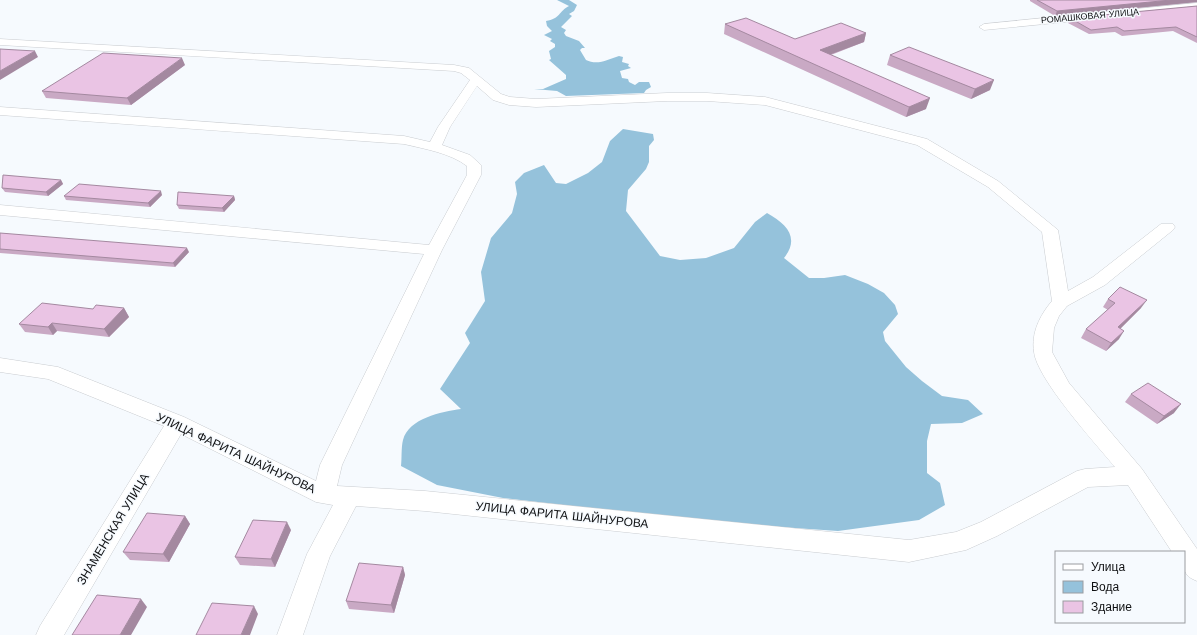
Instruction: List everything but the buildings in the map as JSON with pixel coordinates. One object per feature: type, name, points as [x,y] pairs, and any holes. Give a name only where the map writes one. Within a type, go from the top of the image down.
[{"type":"street","name":"РОМАШКОВАЯ УЛИЦА","points":[[984,27],[1197,6]]},
{"type":"street","points":[[0,42],[454,68],[465,70],[497,97],[509,101],[536,103],[667,97],[707,97],[765,101],[922,142],[993,184],[1050,230],[1062,302]]},
{"type":"street","points":[[434,148],[444,127],[476,79]]},
{"type":"street","points":[[0,111],[404,140],[465,158],[474,165],[474,175],[434,250],[332,465],[324,495]]},
{"type":"street","points":[[0,210],[434,250]]},
{"type":"street","points":[[1167,227],[1099,281],[1062,302],[1051,314],[1045,328],[1043,352],[1050,368],[1062,388],[1134,475],[1184,551]]},
{"type":"street","name":"УЛИЦА ФАРИТА ШАЙНУРОВА","points":[[0,365],[51,372],[177,423],[324,495],[424,501],[909,551],[958,542],[989,529],[1085,478],[1134,475]]},
{"type":"street","name":"ЗНАМЕНСКАЯ УЛИЦА","points":[[49,635],[177,423]]},
{"type":"street","points":[[290,635],[319,554],[349,497]]},
{"type":"street","points":[[1185,552],[1197,570]]},
{"type":"water","points":[[557,0],[569,0],[577,5],[574,11],[569,14],[572,16],[561,27],[566,30],[564,33],[566,36],[579,41],[585,48],[580,50],[586,60],[590,62],[599,62],[619,56],[623,57],[622,62],[629,64],[628,66],[631,68],[620,71],[622,78],[628,79],[629,82],[635,85],[639,82],[649,82],[651,87],[644,93],[566,96],[557,91],[534,89],[543,89],[566,79],[566,75],[549,60],[551,59],[549,51],[555,47],[555,44],[550,41],[552,39],[544,35],[552,31],[547,26],[546,21],[554,19],[569,6]]},
{"type":"water","points":[[623,129],[653,134],[654,140],[649,146],[649,162],[646,169],[628,190],[626,211],[660,256],[680,260],[706,258],[734,248],[755,222],[767,213],[780,222],[789,232],[791,244],[789,251],[784,258],[809,278],[824,278],[845,275],[868,284],[884,293],[895,305],[898,314],[883,332],[885,341],[906,367],[942,396],[968,400],[983,414],[962,423],[931,424],[927,441],[927,473],[940,483],[945,505],[919,520],[838,531],[708,522],[503,498],[437,485],[401,466],[403,440],[406,432],[412,426],[435,414],[461,409],[440,389],[470,343],[465,333],[485,301],[481,272],[491,238],[512,213],[517,194],[515,182],[524,173],[544,165],[556,183],[566,184],[588,173],[602,162],[610,141]]}]
